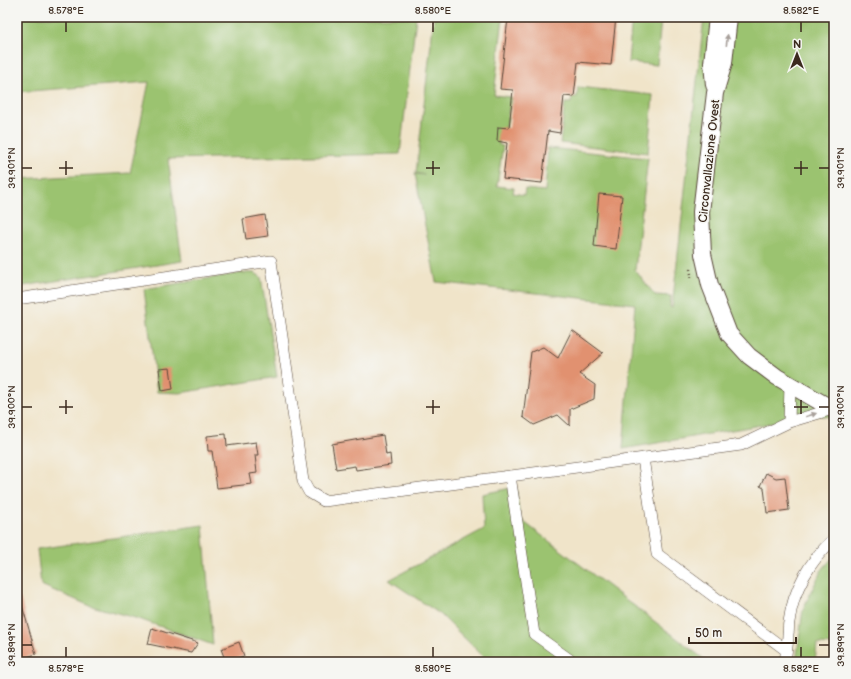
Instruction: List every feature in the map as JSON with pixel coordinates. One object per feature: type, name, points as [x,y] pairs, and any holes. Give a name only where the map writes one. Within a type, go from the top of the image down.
[{"type":"street","name":"Circonvallazione Ovest","points":[[715,93],[712,63],[717,17]]},
{"type":"street","name":"Circonvallazione Ovest","points":[[729,17],[724,63],[715,93],[702,212],[703,254],[710,285],[729,334],[749,356],[776,377],[833,409]]},
{"type":"street","points":[[17,299],[271,261],[303,481],[309,492],[324,501],[741,445],[789,422],[833,409]]},
{"type":"street","points":[[789,422],[790,385]]},
{"type":"street","points":[[643,458],[657,554],[786,650]]},
{"type":"street","points":[[510,476],[534,634],[573,662]]},
{"type":"street","points":[[785,662],[788,622],[802,577],[825,547],[834,539]]},
{"type":"path","points":[[690,267],[690,274],[693,281]]},
{"type":"green space","points":[[17,17],[416,17],[400,154],[168,159],[182,261],[17,287],[17,179],[130,173],[149,82],[17,92]]},
{"type":"green space","points":[[434,17],[503,17],[494,95],[511,97],[506,128],[501,128],[499,145],[503,146],[497,186],[514,188],[513,193],[524,195],[525,189],[545,191],[548,148],[648,158],[635,270],[655,295],[671,296],[670,307],[672,308],[704,17],[834,17],[834,418],[818,415],[623,449],[635,304],[436,282],[415,174],[425,175],[416,173]]},
{"type":"green space","points":[[632,17],[661,18],[657,65],[628,62]]},
{"type":"green space","points":[[578,87],[653,95],[648,153],[560,143],[565,103],[571,103],[572,97],[577,97]]},
{"type":"green space","points":[[242,273],[255,273],[261,277],[277,377],[180,393],[157,392],[144,289]]},
{"type":"green space","points":[[516,487],[520,519],[708,662],[489,662],[440,614],[389,580],[484,529],[482,494]]},
{"type":"green space","points":[[203,525],[213,645],[139,619],[88,605],[41,585],[37,549]]},
{"type":"green space","points":[[834,556],[834,645],[817,644],[815,662],[796,662],[803,609],[821,571]]},
{"type":"building","points":[[521,17],[616,17],[611,65],[578,62],[574,97],[564,96],[560,133],[548,131],[542,183],[503,179],[507,143],[497,141],[498,127],[509,128],[513,90],[500,89],[508,18],[520,19]]},
{"type":"building","points":[[599,194],[622,196],[616,249],[594,246]]},
{"type":"building","points":[[265,215],[268,236],[246,239],[243,219]]},
{"type":"building","points":[[572,330],[603,353],[579,374],[595,385],[594,399],[570,409],[570,426],[558,415],[534,425],[523,417],[531,352],[543,347],[558,358]]},
{"type":"building","points":[[170,368],[173,389],[162,391],[159,369]]},
{"type":"building","points":[[226,434],[227,446],[256,442],[258,455],[255,455],[257,473],[250,474],[252,484],[217,488],[212,451],[208,451],[207,436]]},
{"type":"building","points":[[383,435],[386,455],[390,454],[391,465],[356,470],[355,466],[336,469],[332,444]]},
{"type":"building","points":[[766,473],[776,478],[785,477],[789,510],[767,513],[764,488],[760,486]]},
{"type":"building","points":[[20,598],[36,654],[17,660],[17,599]]},
{"type":"building","points":[[152,628],[198,643],[191,653],[148,644]]},
{"type":"building","points":[[239,642],[244,656],[226,662],[221,649]]}]
